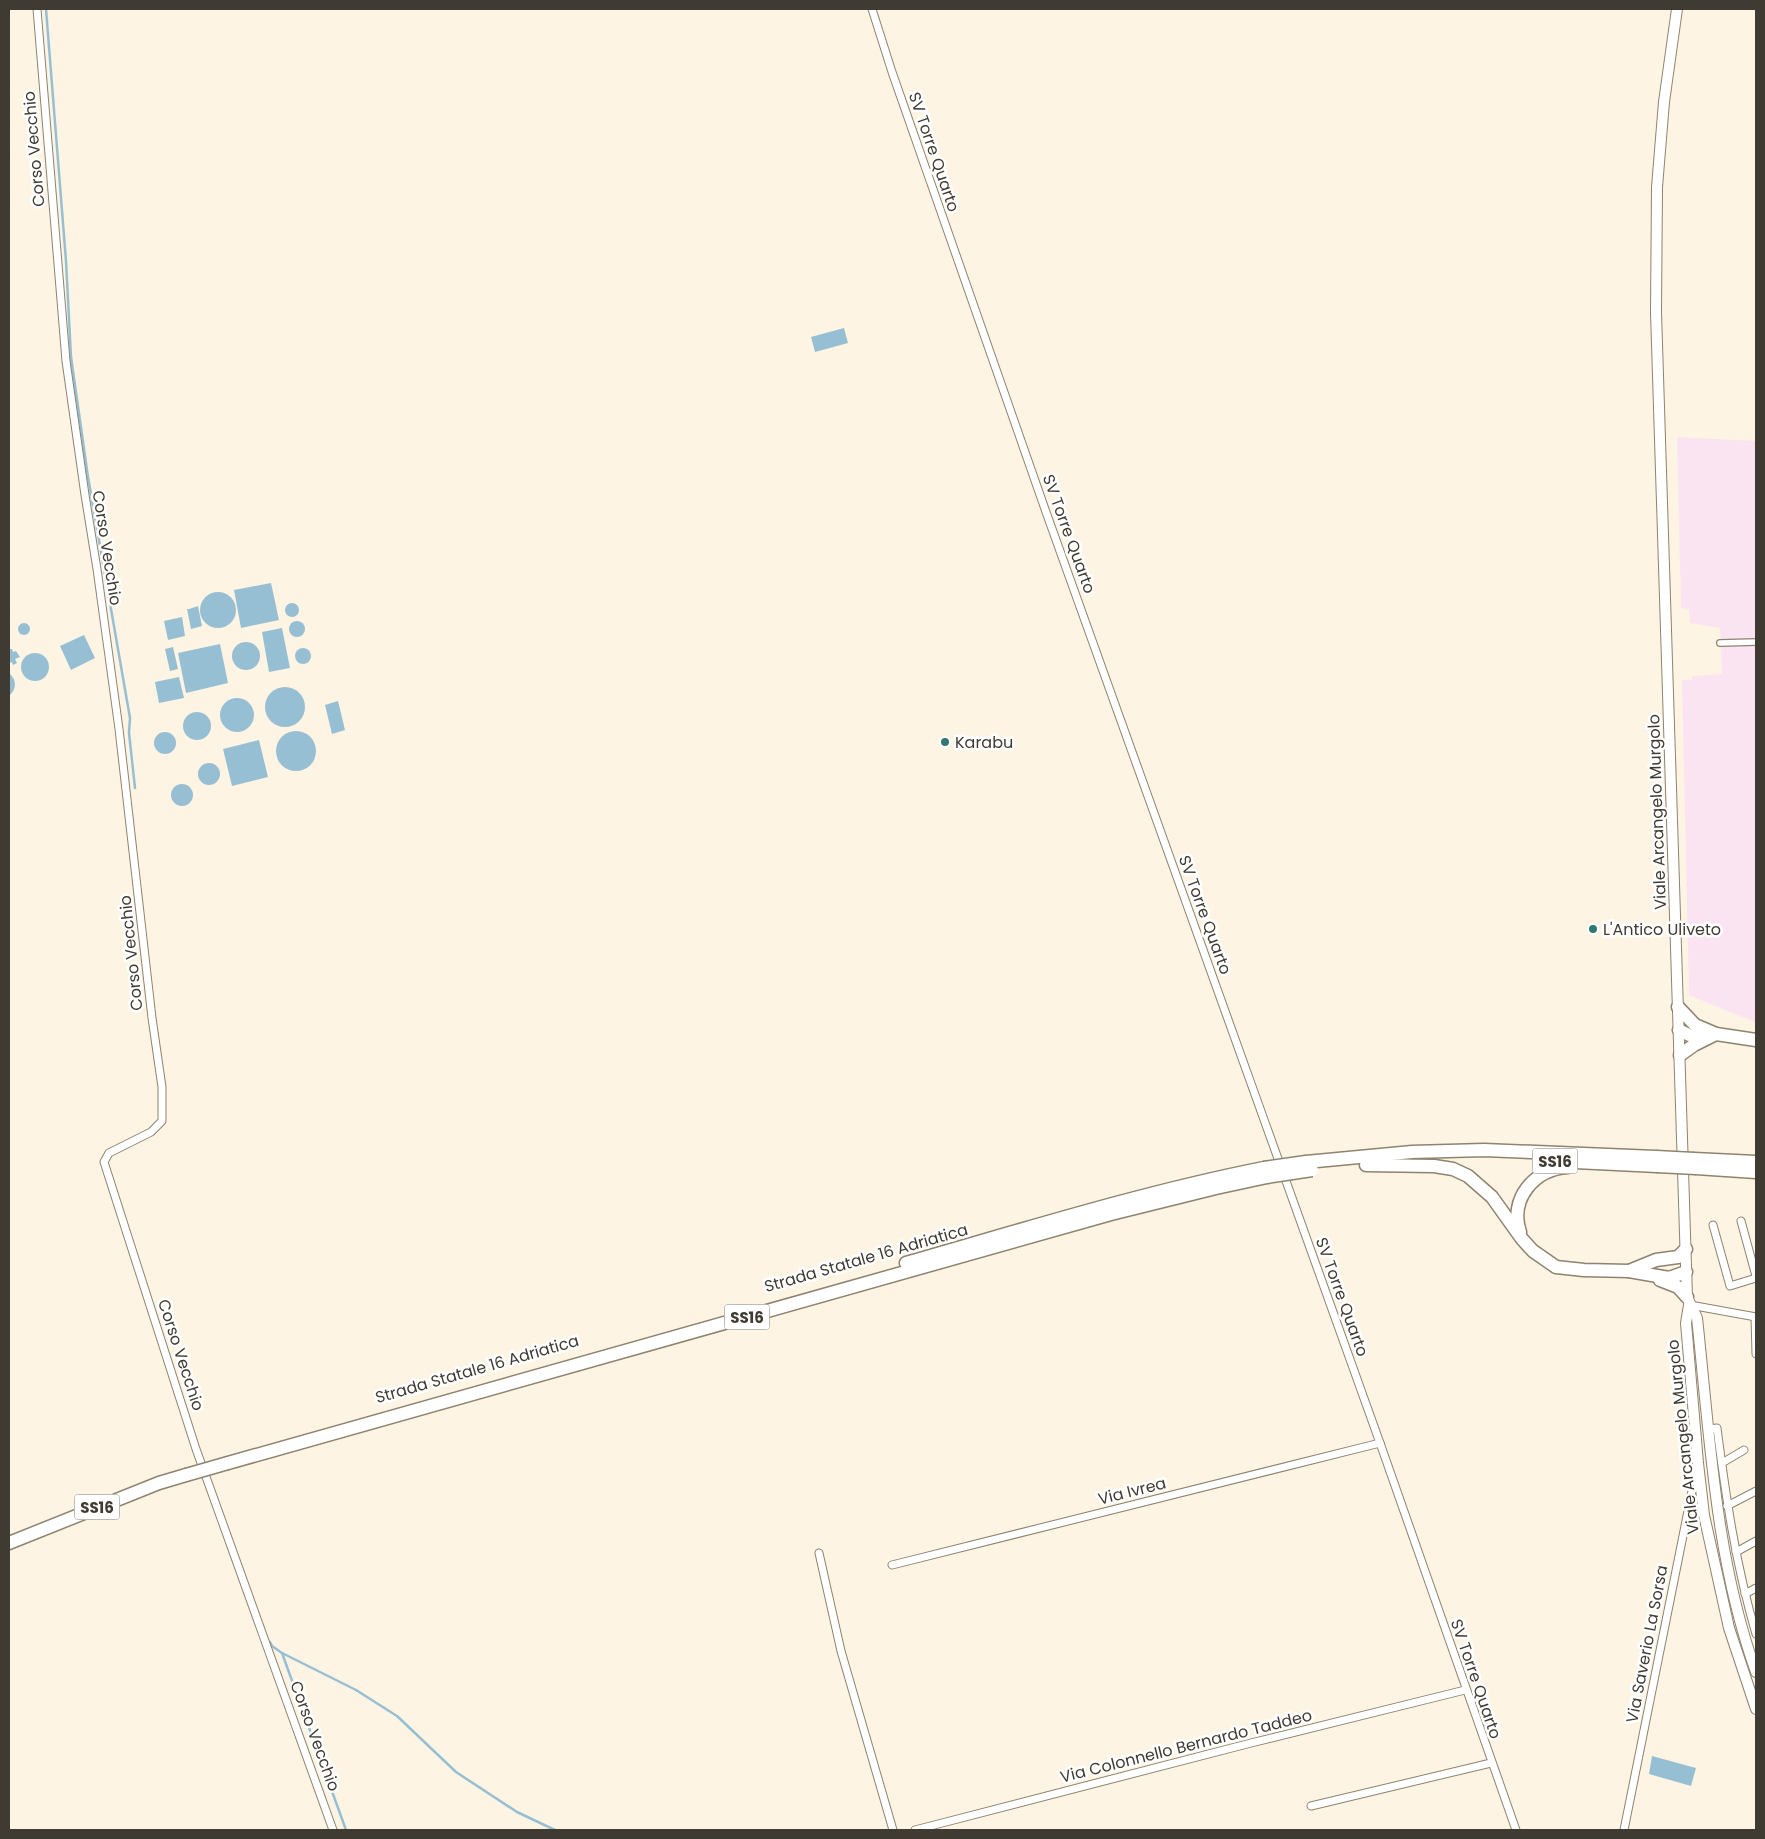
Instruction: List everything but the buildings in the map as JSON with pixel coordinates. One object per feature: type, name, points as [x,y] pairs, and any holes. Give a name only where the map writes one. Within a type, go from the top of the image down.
[{"type":"highway","points":[[1678,1007],[1695,1025],[1711,1036]]},
{"type":"highway","points":[[1680,1030],[1689,1025],[1695,1025]]},
{"type":"highway","points":[[1680,1030],[1689,1035],[1756,1040]]},
{"type":"highway","points":[[1680,1055],[1694,1044],[1711,1036]]},
{"type":"highway","name":"Strada Statale 16 Adriatica","points":[[9,1536],[154,1478],[227,1461],[1111,1214],[1216,1188],[1266,1173],[1412,1152],[1431,1159]]},
{"type":"highway","points":[[1698,1162],[1756,1156]]},
{"type":"highway","name":"Strada Statale 16 Adriatica","points":[[1309,1166],[1431,1159],[1487,1158],[1756,1162]]},
{"type":"highway","points":[[1431,1159],[1452,1159],[1492,1197],[1522,1239],[1533,1251],[1556,1267],[1628,1271],[1669,1278],[1686,1272]]},
{"type":"highway","points":[[1522,1239],[1518,1224],[1517,1208],[1526,1188],[1542,1173],[1566,1167],[1608,1169],[1656,1162]]},
{"type":"highway","name":"Strada Statale 16 Adriatica","points":[[1698,1162],[1756,1172]]},
{"type":"highway","points":[[1628,1271],[1656,1260],[1678,1257],[1686,1249]]},
{"type":"highway","points":[[1664,1260],[1686,1272]]},
{"type":"highway","points":[[1628,1271],[1670,1282],[1678,1287],[1688,1301]]},
{"type":"highway","name":"Strada Statale 16 Adriatica","points":[[9,1542],[186,1472]]},
{"type":"main road","name":"Viale Arcangelo Murgolo","points":[[1677,9],[1664,102],[1657,187],[1656,312],[1680,1030],[1688,1301],[1686,1323],[1704,1515],[1728,1628],[1756,1709]]},
{"type":"main road","name":"Viale Arcangelo Murgolo","points":[[1688,1301],[1696,1318],[1720,1531],[1741,1625],[1756,1672]]},
{"type":"street","name":"Corso Vecchio","points":[[37,9],[66,361],[117,710],[152,1018],[162,1088],[162,1120],[151,1132],[109,1153],[104,1162],[196,1449],[333,1830]]},
{"type":"street","name":"SV Torre Quarto","points":[[872,9],[901,98],[1052,528],[1380,1443],[1465,1690],[1516,1830]]},
{"type":"street","points":[[1720,643],[1756,642]]},
{"type":"street","points":[[1713,1225],[1730,1286],[1756,1277],[1741,1222]]},
{"type":"street","points":[[1688,1301],[1756,1317],[1756,1354]]},
{"type":"street","points":[[1708,1429],[1717,1428],[1727,1506],[1745,1594],[1756,1634]]},
{"type":"street","name":"Via Ivrea","points":[[892,1565],[1380,1443]]},
{"type":"street","points":[[1722,1462],[1744,1450]]},
{"type":"street","name":"Via Saverio La Sorsa","points":[[1624,1830],[1698,1463]]},
{"type":"street","points":[[1727,1506],[1756,1491]]},
{"type":"street","points":[[1736,1552],[1756,1541]]},
{"type":"street","points":[[819,1553],[841,1651],[893,1830]]},
{"type":"street","points":[[1745,1594],[1756,1588]]},
{"type":"street","name":"Via Colonnello Bernardo Taddeo","points":[[915,1830],[1465,1690]]},
{"type":"street","points":[[1311,1806],[1491,1763]]},
{"type":"shaded area","points":[[1677,437],[1756,441],[1756,1022],[1689,995],[1682,680],[1692,680],[1692,676],[1722,674],[1720,628],[1690,623],[1689,609],[1681,608]]},
{"type":"water","points":[[844,328],[848,343],[815,352],[811,337]]},
{"type":"water","points":[[271,583],[279,620],[241,628],[234,590]]},
{"type":"water","points":[[218,592],[230,598],[236,610],[230,622],[218,628],[206,622],[200,610],[206,598]]},
{"type":"water","points":[[289,603],[295,603],[299,610],[295,617],[289,617],[285,613],[285,607]]},
{"type":"water","points":[[198,606],[202,626],[191,629],[187,609]]},
{"type":"water","points":[[182,617],[185,636],[168,640],[164,621]]},
{"type":"water","points":[[297,621],[305,629],[297,637],[289,629]]},
{"type":"water","points":[[22,623],[26,623],[30,629],[26,635],[22,635],[18,631],[18,627]]},
{"type":"water","points":[[282,628],[290,668],[269,672],[262,632]]},
{"type":"water","points":[[84,635],[95,658],[71,670],[60,646]]},
{"type":"water","points":[[246,642],[256,646],[260,656],[256,666],[246,670],[236,666],[232,656],[236,646]]},
{"type":"water","points":[[220,644],[228,683],[186,693],[178,653]]},
{"type":"water","points":[[173,647],[178,669],[170,671],[165,649]]},
{"type":"water","points":[[303,648],[309,650],[311,656],[309,662],[303,664],[297,662],[295,656],[297,650]]},
{"type":"water","points":[[9,649],[12,649],[13,652],[16,651],[20,657],[15,659],[17,663],[13,665],[12,662],[9,663]]},
{"type":"water","points":[[35,653],[45,657],[49,667],[45,677],[35,681],[25,677],[21,667],[25,657]]},
{"type":"water","points":[[9,673],[14,679],[15,684],[9,696]]},
{"type":"water","points":[[179,677],[184,698],[159,703],[155,682]]},
{"type":"water","points":[[285,687],[299,693],[305,707],[299,721],[285,727],[271,721],[265,707],[271,693]]},
{"type":"water","points":[[237,698],[244,699],[249,703],[253,708],[253,722],[249,727],[244,731],[237,732],[230,731],[225,727],[221,722],[220,715],[221,708],[225,703],[230,699]]},
{"type":"water","points":[[338,701],[345,730],[332,734],[325,705]]},
{"type":"water","points":[[197,712],[207,716],[211,726],[207,736],[197,740],[187,736],[183,726],[187,716]]},
{"type":"water","points":[[296,731],[310,737],[316,751],[310,765],[296,771],[282,765],[276,751],[282,737]]},
{"type":"water","points":[[165,732],[173,735],[176,743],[173,751],[165,754],[157,751],[154,743],[157,735]]},
{"type":"water","points":[[259,740],[268,777],[232,786],[223,749]]},
{"type":"water","points":[[209,763],[217,766],[220,774],[217,782],[209,785],[201,782],[198,774],[201,766]]},
{"type":"water","points":[[178,784],[186,784],[193,791],[193,799],[186,806],[178,806],[171,799],[171,791]]},
{"type":"water","points":[[1652,1756],[1696,1768],[1691,1786],[1649,1774]]},
{"type":"waterway","points":[[46,9],[66,261],[71,357],[88,477],[130,718],[129,733],[135,788]]},
{"type":"waterway","points":[[270,1642],[272,1646],[282,1653],[346,1830]]},
{"type":"waterway","points":[[282,1653],[356,1690],[397,1716],[456,1772],[517,1812],[555,1830]]},
{"type":"place","name":"Karabu","points":[[945,742]]},
{"type":"place","name":"L'Antico Uliveto","points":[[1593,929]]}]
